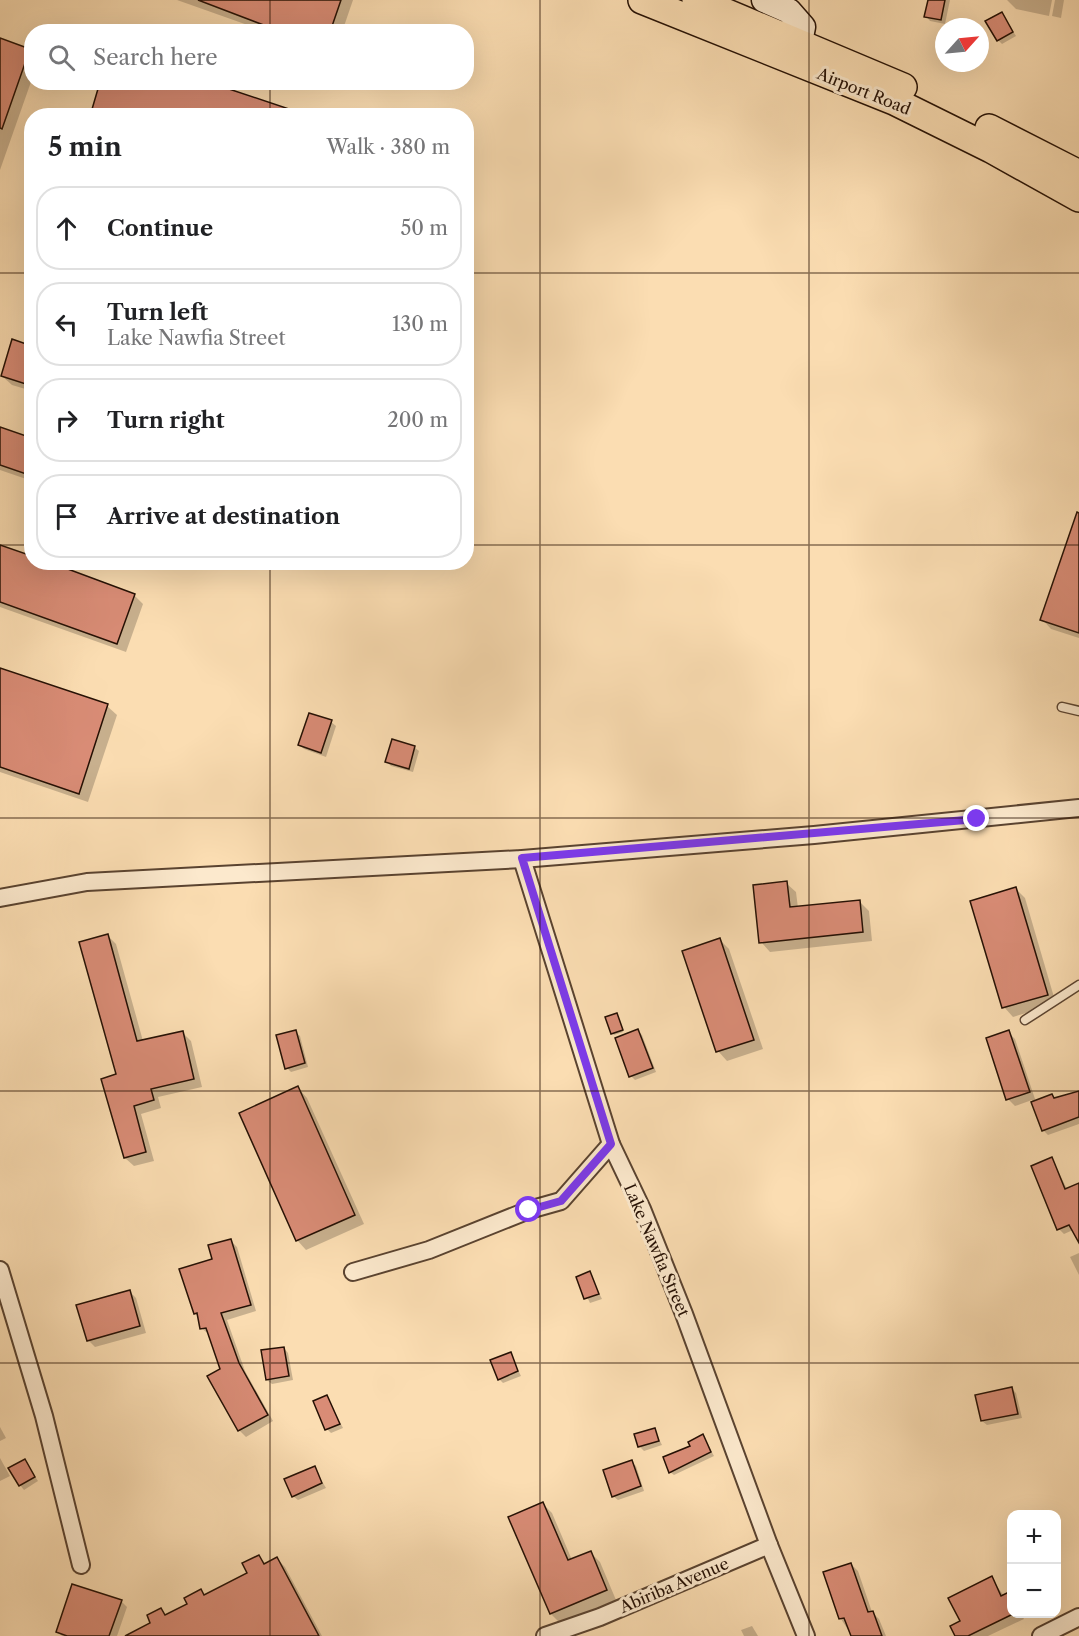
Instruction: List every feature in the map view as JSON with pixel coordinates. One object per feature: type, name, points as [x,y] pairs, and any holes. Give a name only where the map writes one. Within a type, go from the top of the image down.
[{"type":"main road","name":"Airport Road","points":[[642,0],[794,51],[948,107],[1079,174]]},
{"type":"main road","name":"Airport Road","points":[[696,0],[794,51]]},
{"type":"main road","points":[[770,1],[789,11],[803,27],[794,51]]},
{"type":"main road","name":"Airport Road","points":[[845,71],[894,101],[1079,198]]},
{"type":"street","points":[[0,898],[87,882],[522,858],[814,835],[1079,808]]},
{"type":"street","name":"Lake Nawfia Street","points":[[522,858],[611,1144],[642,1209],[684,1314],[769,1545],[806,1636]]},
{"type":"street","points":[[353,1272],[429,1250],[529,1210],[561,1201],[611,1144]]},
{"type":"street","points":[[0,1270],[44,1416],[81,1564]]},
{"type":"street","name":"Abiriba Avenue","points":[[545,1636],[600,1617],[769,1545]]},
{"type":"street","points":[[1041,1636],[1079,1617]]},
{"type":"lane","points":[[1062,707],[1079,711]]},
{"type":"lane","points":[[1025,1020],[1079,985]]},
{"type":"building","points":[[198,0],[341,0],[333,24],[261,24]]},
{"type":"building","points":[[928,0],[945,0],[941,18],[924,17]]},
{"type":"building","points":[[1002,12],[1013,32],[997,41],[989,28],[989,19]]},
{"type":"building","points":[[0,38],[24,47],[24,66],[2,129],[0,128]]},
{"type":"building","points":[[98,90],[232,90],[286,108],[92,108]]},
{"type":"building","points":[[12,339],[24,343],[24,383],[1,376]]},
{"type":"building","points":[[0,427],[24,435],[24,473],[0,465]]},
{"type":"building","points":[[1077,512],[1079,513],[1079,633],[1040,620]]},
{"type":"building","points":[[0,545],[24,553],[24,570],[70,570],[135,594],[117,644],[0,602]]},
{"type":"building","points":[[0,668],[108,704],[79,794],[0,767]]},
{"type":"building","points":[[309,713],[332,720],[321,753],[298,745]]},
{"type":"building","points":[[392,739],[415,746],[409,769],[385,762]]},
{"type":"building","points":[[787,881],[790,907],[860,900],[863,932],[759,943],[753,885]]},
{"type":"building","points":[[1016,887],[1048,995],[1002,1008],[970,901]]},
{"type":"building","points":[[108,934],[137,1041],[183,1031],[194,1079],[151,1089],[154,1100],[134,1106],[146,1152],[124,1158],[101,1079],[116,1074],[79,942]]},
{"type":"building","points":[[720,938],[754,1040],[716,1052],[682,951]]},
{"type":"building","points":[[617,1013],[623,1030],[611,1034],[605,1017]]},
{"type":"building","points":[[638,1029],[653,1068],[629,1077],[615,1038]]},
{"type":"building","points":[[296,1030],[305,1063],[285,1069],[276,1035]]},
{"type":"building","points":[[1009,1030],[1030,1092],[1006,1100],[986,1038]]},
{"type":"building","points":[[298,1086],[355,1215],[296,1241],[239,1113]]},
{"type":"building","points":[[1079,1091],[1079,1117],[1042,1131],[1031,1102],[1052,1094],[1054,1098]]},
{"type":"building","points":[[1052,1157],[1065,1189],[1079,1183],[1079,1243],[1069,1225],[1057,1230],[1031,1166]]},
{"type":"building","points":[[231,1239],[251,1305],[221,1313],[239,1363],[268,1415],[238,1431],[207,1376],[220,1369],[206,1328],[200,1329],[197,1313],[194,1314],[179,1269],[212,1259],[208,1245]]},
{"type":"building","points":[[590,1271],[599,1294],[584,1299],[576,1277]]},
{"type":"building","points":[[130,1290],[140,1326],[87,1341],[76,1305]]},
{"type":"building","points":[[284,1347],[289,1376],[266,1380],[261,1350]]},
{"type":"building","points":[[511,1352],[518,1371],[498,1380],[490,1360]]},
{"type":"building","points":[[1012,1387],[1018,1414],[981,1421],[975,1395]]},
{"type":"building","points":[[327,1395],[340,1424],[325,1430],[313,1401]]},
{"type":"building","points":[[655,1428],[659,1441],[638,1447],[634,1434]]},
{"type":"building","points":[[703,1434],[711,1452],[669,1473],[663,1457],[690,1446],[688,1442]]},
{"type":"building","points":[[25,1459],[35,1477],[19,1486],[8,1468]]},
{"type":"building","points":[[632,1460],[641,1486],[612,1497],[603,1470]]},
{"type":"building","points":[[315,1466],[322,1483],[292,1497],[284,1479]]},
{"type":"building","points":[[543,1502],[568,1560],[591,1551],[607,1590],[550,1614],[508,1517]]},
{"type":"building","points":[[259,1555],[264,1564],[277,1557],[319,1636],[125,1636],[150,1623],[147,1615],[161,1608],[165,1615],[187,1604],[184,1598],[201,1589],[204,1595],[247,1573],[242,1563]]},
{"type":"building","points":[[851,1563],[868,1612],[873,1611],[882,1636],[851,1636],[844,1618],[839,1619],[823,1572]]},
{"type":"building","points":[[992,1576],[1001,1596],[1007,1593],[1007,1617],[968,1636],[955,1636],[950,1626],[960,1621],[948,1598]]},
{"type":"building","points":[[72,1584],[122,1600],[109,1636],[67,1636],[56,1632]]},
{"type":"route","points":[[529,1210],[561,1201],[611,1144],[522,858],[814,835],[977,819]]}]
